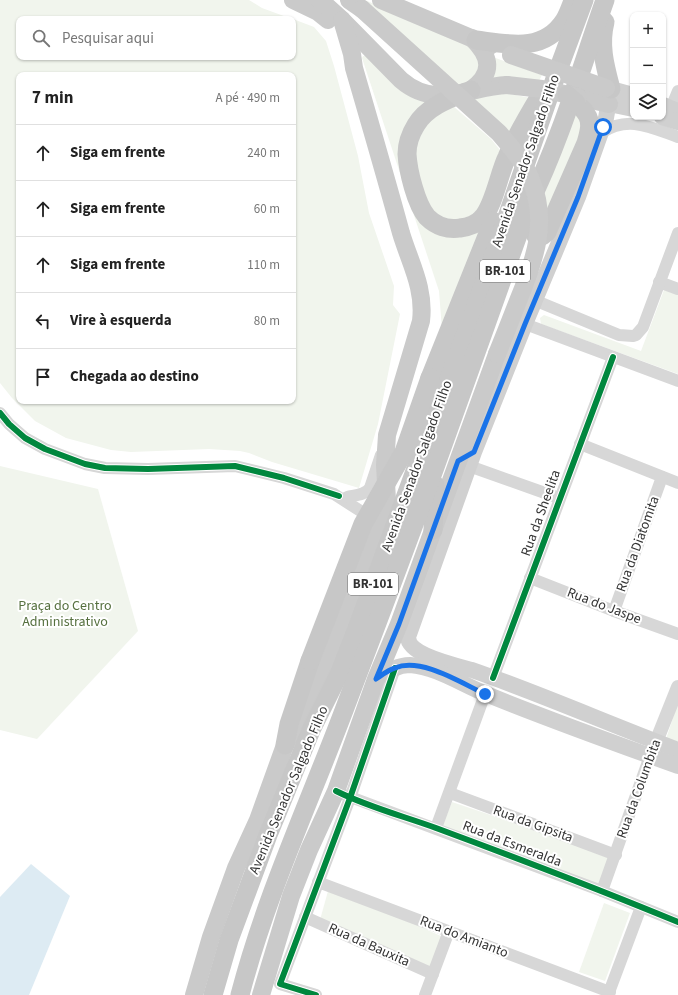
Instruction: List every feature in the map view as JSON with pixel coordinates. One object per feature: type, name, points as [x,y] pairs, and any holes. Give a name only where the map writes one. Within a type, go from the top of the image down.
[{"type":"highway","points":[[474,39],[517,45],[532,44],[542,40],[554,32],[564,21],[573,0]]},
{"type":"highway","name":"Avenida Senador Salgado Filho","points":[[213,995],[229,940],[260,856],[312,728],[340,672],[358,626],[480,296],[557,73],[584,0]]},
{"type":"highway","name":"Avenida Senador Salgado Filho","points":[[240,995],[273,890],[303,811],[330,748],[435,468],[529,204],[543,176],[553,150],[605,0]]},
{"type":"highway","points":[[609,94],[602,33],[610,0]]},
{"type":"highway","points":[[471,90],[434,107],[420,119],[412,134],[408,147],[407,154],[412,181],[424,212],[435,224],[450,228],[462,228],[475,224],[482,219],[487,211],[506,157],[564,55]]},
{"type":"highway","name":"BR-101","points":[[285,745],[289,724],[310,661],[363,524],[404,452],[430,378],[519,153],[528,137],[557,73]]},
{"type":"highway","points":[[529,204],[535,234],[536,236],[542,236],[547,232],[591,129],[590,121],[586,113],[574,98]]},
{"type":"highway","points":[[433,530],[435,468]]},
{"type":"highway","points":[[312,728],[323,676]]},
{"type":"main road","points":[[293,0],[318,12],[330,22],[354,68]]},
{"type":"main road","points":[[320,0],[410,87],[420,92],[431,95],[457,94],[486,87],[507,85],[542,89],[574,98],[609,94],[630,95]]},
{"type":"main road","points":[[381,0],[511,55],[609,94],[630,107]]},
{"type":"main road","points":[[355,5],[499,133],[514,150],[532,182],[538,199],[539,231],[537,251],[532,267],[496,354],[467,460],[408,637],[408,642],[425,655],[492,678],[653,749],[678,766]]},
{"type":"main road","points":[[342,20],[354,68]]},
{"type":"main road","points":[[471,90],[481,83],[487,70],[484,51],[474,39]]},
{"type":"main road","name":"Avenida Senador Salgado Filho","points":[[194,995],[210,938],[258,820],[285,745],[323,676],[381,524],[387,500],[385,465],[387,435],[418,332],[422,310],[420,288],[404,244],[354,68]]},
{"type":"main road","points":[[261,995],[291,896],[309,850],[344,795],[376,679],[399,624],[433,530],[467,460],[578,197],[606,118],[609,94]]},
{"type":"main road","points":[[376,679],[395,668],[408,665],[427,668],[485,694],[653,749],[678,750]]},
{"type":"street","points":[[670,113],[678,91]]},
{"type":"street","points":[[601,133],[610,127],[631,123],[646,126],[678,137]]},
{"type":"street","points":[[534,300],[610,332],[629,336],[636,335],[643,327],[678,233]]},
{"type":"street","points":[[659,282],[678,289]]},
{"type":"street","points":[[525,324],[678,381]]},
{"type":"street","name":"Rua da Sheelita","points":[[492,678],[613,357]]},
{"type":"street","points":[[0,413],[9,424],[25,438],[45,449],[85,464],[105,468],[148,469],[235,466],[284,478],[343,496],[387,500]]},
{"type":"street","points":[[343,496],[364,493],[370,488],[387,435]]},
{"type":"street","points":[[580,444],[678,483]]},
{"type":"street","points":[[467,460],[559,498]]},
{"type":"street","name":"Rua da Diatomita","points":[[614,611],[662,477]]},
{"type":"street","points":[[343,496],[381,524]]},
{"type":"street","name":"Rua do Jaspe","points":[[530,578],[678,634]]},
{"type":"street","points":[[316,995],[280,984],[318,882],[344,795],[395,668]]},
{"type":"street","name":"Rua da Columbita","points":[[602,891],[653,749],[678,687]]},
{"type":"street","points":[[436,828],[485,694]]},
{"type":"street","name":"Rua da Gipsita","points":[[450,793],[616,855]]},
{"type":"street","name":"Rua da Esmeralda","points":[[344,795],[602,891],[678,922]]},
{"type":"street","name":"Rua do Amianto","points":[[318,882],[609,993]]},
{"type":"street","points":[[609,993],[641,907]]},
{"type":"street","name":"Rua da Bauxita","points":[[305,917],[433,974]]},
{"type":"street","points":[[425,995],[449,931]]},
{"type":"green space","points":[[0,0],[249,0],[262,8],[284,16],[16,16],[16,60],[296,60],[296,20],[314,27],[326,41],[334,66],[358,156],[369,213],[394,286],[393,305],[400,314],[378,424],[359,488],[240,451],[209,449],[131,452],[111,450],[66,438],[35,421],[18,404],[296,404],[296,72],[16,72],[16,402],[0,383]]},
{"type":"green space","points":[[365,0],[477,50],[483,73],[459,86]]},
{"type":"green space","points":[[369,55],[435,100],[414,118],[422,220],[481,228],[442,330],[439,291],[362,58],[363,56]]},
{"type":"green space","points":[[490,56],[542,75],[539,81],[488,79]]},
{"type":"green space","points":[[506,93],[531,98],[513,139],[472,99]]},
{"type":"green space","points":[[453,106],[491,139],[504,155],[476,217],[445,221],[427,207],[413,149],[432,116]]},
{"type":"green space","points":[[575,111],[587,121],[546,229],[543,198]]},
{"type":"green space","points":[[664,290],[678,295],[678,374],[541,324],[540,318],[544,315],[641,351]]},
{"type":"green space","name":"Praça do Centro Administrativo","points":[[0,466],[98,489],[138,631],[37,739],[0,730]]},
{"type":"green space","points":[[678,703],[678,747],[665,742]]},
{"type":"green space","points":[[452,802],[609,855],[602,889],[442,826]]},
{"type":"green space","points":[[328,891],[386,911],[443,937],[431,969],[320,920]]},
{"type":"green space","points":[[604,903],[630,913],[605,981],[579,972]]},
{"type":"shaded area","points":[[31,864],[70,896],[29,995],[0,995],[0,897]]},
{"type":"cycle path","points":[[493,678],[613,357]]},
{"type":"cycle path","points":[[0,413],[9,424],[25,438],[45,449],[85,464],[105,468],[148,469],[235,466],[284,478],[339,496]]},
{"type":"cycle path","points":[[316,995],[280,984],[350,798],[395,668]]},
{"type":"cycle path","points":[[336,791],[373,807],[436,828],[527,862],[678,922]]},
{"type":"route","points":[[485,694],[427,668],[408,665],[395,668],[376,679],[399,624],[458,461],[474,452],[578,197],[603,127]]}]
